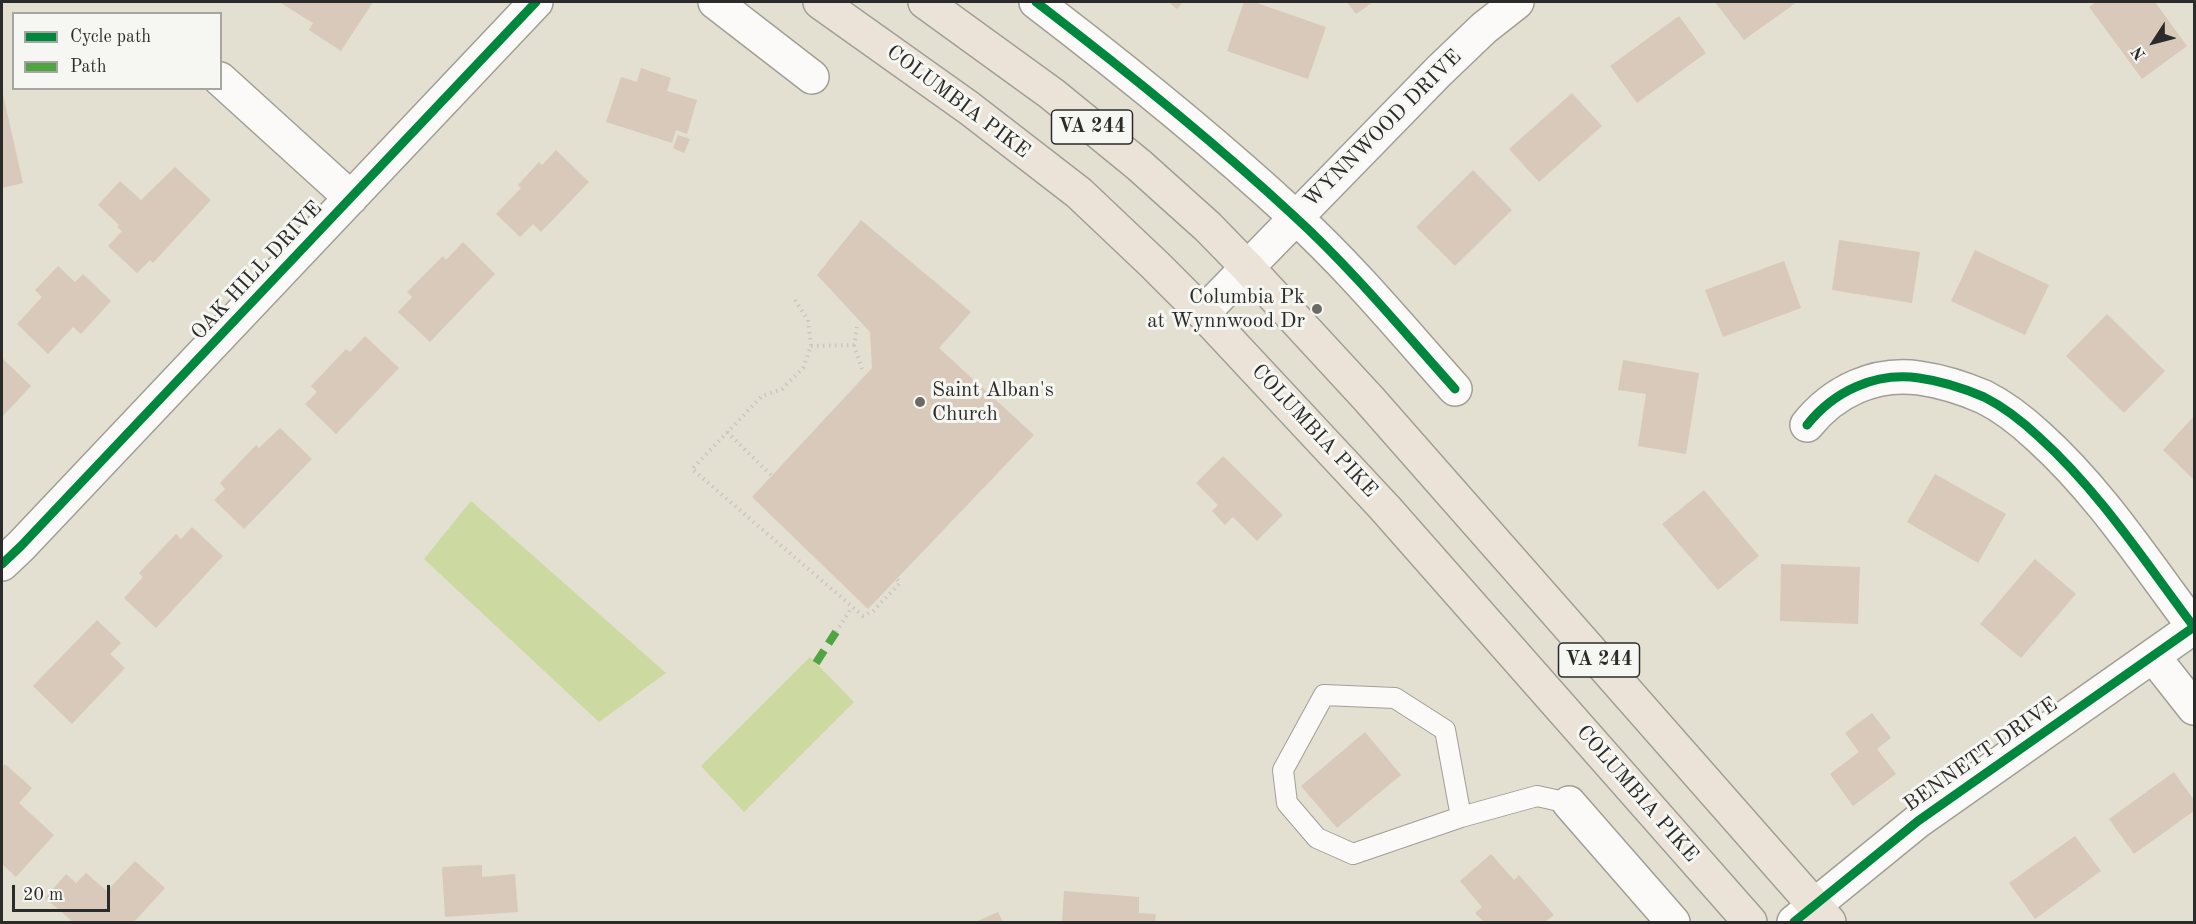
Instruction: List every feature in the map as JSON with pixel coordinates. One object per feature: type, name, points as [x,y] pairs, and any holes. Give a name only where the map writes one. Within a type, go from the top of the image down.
[{"type":"main road","name":"COLUMBIA PIKE","points":[[820,2],[969,108],[1079,193],[1203,313],[1385,508],[1750,922]]},
{"type":"main road","name":"VA 244","points":[[925,2],[1052,94],[1139,165],[1208,227],[1247,267],[1368,398],[1813,917]]},
{"type":"street","name":"OAK HILL DRIVE","points":[[2,564],[536,2]]},
{"type":"street","points":[[715,2],[812,77]]},
{"type":"street","points":[[1036,2],[1149,89],[1296,217],[1455,389]]},
{"type":"street","name":"WYNNWOOD DRIVE","points":[[1203,313],[1439,71],[1484,28],[1517,2]]},
{"type":"street","points":[[222,81],[351,198]]},
{"type":"street","points":[[1807,425],[1816,413],[1842,393],[1870,381],[1901,376],[1941,381],[1985,398],[2021,420],[2064,459],[2116,522],[2194,627]]},
{"type":"street","name":"BENNETT DRIVE","points":[[1813,917],[1918,821],[2194,627]]},
{"type":"street","points":[[2153,656],[2194,708]]},
{"type":"street","points":[[1569,803],[1673,922]]},
{"type":"lane","points":[[1461,817],[1444,730],[1395,698],[1324,695],[1283,770],[1287,803],[1317,838],[1353,854],[1461,817],[1537,796],[1569,803]]},
{"type":"path","points":[[795,300],[808,320],[811,346],[803,368],[782,389],[762,396],[692,469],[863,616],[873,611],[900,583],[897,579]]},
{"type":"path","points":[[857,327],[854,345],[862,369]]},
{"type":"path","points":[[811,346],[854,345]]},
{"type":"path","points":[[727,432],[772,476]]},
{"type":"path","points":[[836,632],[852,607]]},
{"type":"green space","points":[[471,501],[666,673],[599,722],[424,559]]},
{"type":"green space","points":[[810,657],[854,702],[744,812],[701,766]]},
{"type":"building","points":[[279,2],[373,2],[341,51],[309,30],[313,23]]},
{"type":"building","points":[[1168,2],[1183,2],[1177,9]]},
{"type":"building","points":[[1244,2],[1254,2],[1326,27],[1308,79],[1227,51]]},
{"type":"building","points":[[1347,2],[1373,2],[1356,14]]},
{"type":"building","points":[[1715,2],[1797,2],[1744,40]]},
{"type":"building","points":[[2096,2],[2155,2],[2187,46],[2142,79],[2089,7]]},
{"type":"building","points":[[1679,16],[1706,53],[1637,103],[1610,66]]},
{"type":"building","points":[[641,68],[671,78],[667,91],[697,100],[687,134],[676,130],[672,143],[606,122],[621,77],[637,82]]},
{"type":"building","points":[[2,90],[23,183],[2,188]]},
{"type":"building","points":[[1572,93],[1602,126],[1539,182],[1509,149]]},
{"type":"building","points":[[678,135],[690,139],[684,153],[673,148]]},
{"type":"building","points":[[556,150],[589,182],[541,232],[533,224],[520,237],[496,214],[521,188],[518,185],[539,162],[542,165]]},
{"type":"building","points":[[175,167],[211,200],[153,263],[150,260],[137,273],[108,246],[122,231],[117,227],[119,225],[98,205],[120,181],[141,200]]},
{"type":"building","points":[[1473,170],[1512,210],[1455,266],[1416,227]]},
{"type":"building","name":"Saint Alban's Church","points":[[861,220],[971,312],[939,348],[1034,435],[868,609],[752,497],[872,368],[870,332],[817,275]]},
{"type":"building","points":[[1839,240],[1920,252],[1912,303],[1832,290]]},
{"type":"building","points":[[463,242],[495,274],[430,342],[398,312],[412,297],[407,292],[443,256],[446,260]]},
{"type":"building","points":[[1975,250],[2049,285],[2025,335],[1951,301]]},
{"type":"building","points":[[1784,261],[1801,308],[1723,337],[1705,290]]},
{"type":"building","points":[[58,266],[75,282],[83,274],[111,301],[81,334],[73,327],[48,354],[17,324],[42,297],[35,290]]},
{"type":"building","points":[[2107,314],[2165,371],[2124,413],[2066,356]]},
{"type":"building","points":[[365,336],[399,368],[336,434],[305,404],[317,392],[311,386],[346,349],[350,352]]},
{"type":"building","points":[[2,358],[31,386],[2,417]]},
{"type":"building","points":[[1623,360],[1699,373],[1686,454],[1638,446],[1646,394],[1618,390]]},
{"type":"building","points":[[2194,416],[2194,480],[2163,450]]},
{"type":"building","points":[[280,428],[312,459],[244,529],[214,500],[225,489],[220,483],[256,445],[259,448]]},
{"type":"building","points":[[1223,456],[1283,515],[1257,541],[1233,517],[1225,525],[1212,511],[1218,505],[1196,483]]},
{"type":"building","points":[[1935,474],[2006,514],[1978,563],[1907,522]]},
{"type":"building","points":[[1704,490],[1759,556],[1718,590],[1662,524]]},
{"type":"building","points":[[192,527],[223,556],[156,628],[124,598],[143,577],[139,573],[176,534],[181,539]]},
{"type":"building","points":[[2035,559],[2076,594],[2021,658],[1980,624]]},
{"type":"building","points":[[1781,564],[1860,567],[1858,624],[1780,621]]},
{"type":"building","points":[[97,620],[121,643],[110,654],[125,668],[72,724],[33,686]]},
{"type":"building","points":[[1872,713],[1891,738],[1877,749],[1896,774],[1853,806],[1830,774],[1859,752],[1845,733]]},
{"type":"building","points":[[1365,732],[1401,775],[1337,828],[1301,786]]},
{"type":"building","points":[[5,764],[32,788],[19,803],[54,835],[16,877],[2,864],[2,768]]},
{"type":"building","points":[[2174,772],[2194,800],[2194,811],[2134,854],[2109,819]]},
{"type":"building","points":[[2075,836],[2101,871],[2035,919],[2009,883]]},
{"type":"building","points":[[1491,854],[1514,880],[1519,875],[1554,915],[1545,922],[1484,922],[1475,913],[1482,907],[1460,881]]},
{"type":"building","points":[[135,861],[165,888],[134,922],[73,922],[45,898],[66,874],[76,883],[86,873],[107,891]]},
{"type":"building","points":[[482,865],[482,877],[515,874],[518,912],[445,917],[442,867]]},
{"type":"building","points":[[1064,891],[1139,897],[1139,913],[1156,914],[1155,922],[1062,922]]},
{"type":"building","points":[[998,912],[1003,922],[975,922]]},
{"type":"marked path","points":[[816,663],[836,632]]},
{"type":"cycle path","points":[[2,564],[536,2]]},
{"type":"cycle path","points":[[1036,2],[1168,106],[1294,216],[1357,279],[1455,389]]},
{"type":"cycle path","points":[[1807,425],[1830,402],[1843,394],[1857,386],[1887,378],[1927,379],[1952,385],[1984,397],[2006,410],[2061,458],[2121,528],[2194,627]]},
{"type":"cycle path","points":[[1794,922],[1918,821],[2194,627]]},
{"type":"place","name":"Columbia Pk at Wynnwood Dr","points":[[1317,309]]},
{"type":"place","name":"Saint Alban's Church","points":[[920,402]]}]
